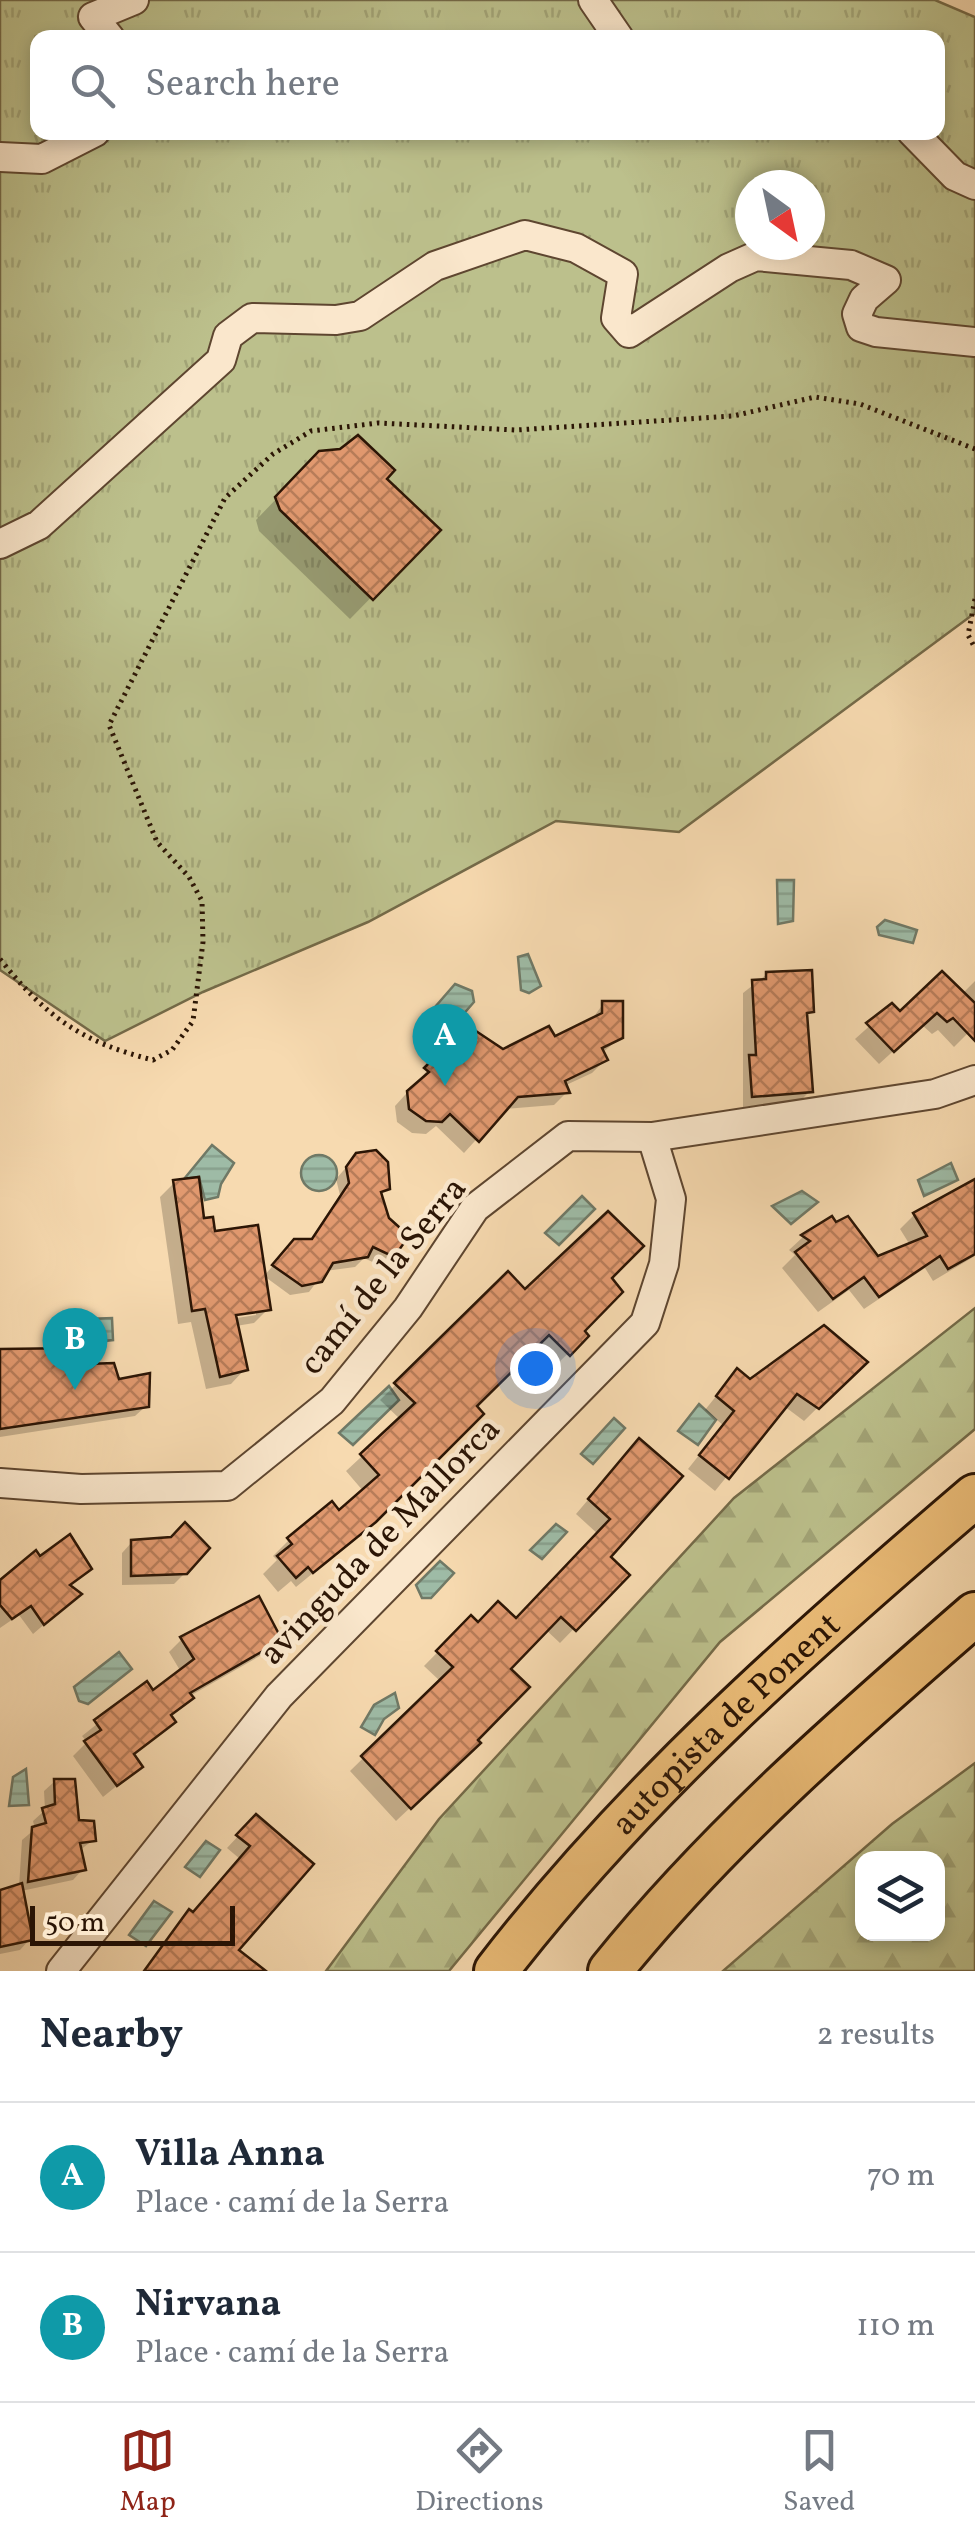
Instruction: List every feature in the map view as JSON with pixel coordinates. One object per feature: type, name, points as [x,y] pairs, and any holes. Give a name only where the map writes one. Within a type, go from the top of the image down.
[{"type":"highway","name":"autopista de Ponent","points":[[496,1971],[570,1878],[670,1771],[776,1670],[975,1496]]},
{"type":"highway","points":[[610,1971],[679,1890],[784,1784],[975,1614]]},
{"type":"street","points":[[104,30],[93,17],[134,0]]},
{"type":"street","points":[[594,0],[614,30]]},
{"type":"street","points":[[0,157],[42,159],[79,140]]},
{"type":"street","points":[[920,140],[955,176],[975,185]]},
{"type":"street","points":[[0,544],[38,525],[221,360],[228,336],[252,318],[336,320],[360,316],[434,266],[525,235],[576,248],[623,274],[616,318],[630,333],[729,268],[756,256],[851,265],[886,280],[864,299],[856,314],[861,327],[876,332],[975,342]]},
{"type":"street","name":"camí de la Serra","points":[[0,1483],[81,1488],[227,1486],[332,1401],[408,1308],[475,1208],[568,1136],[652,1137],[934,1094],[975,1080]]},
{"type":"street","name":"avinguda de Mallorca","points":[[61,1971],[279,1696],[645,1322],[664,1264],[671,1199],[652,1137]]},
{"type":"path","points":[[0,959],[34,1002],[102,1047],[153,1060],[172,1050],[193,1020],[203,942],[202,902],[190,877],[157,842],[109,725],[171,612],[190,560],[225,498],[273,454],[312,431],[378,423],[516,430],[732,416],[815,397],[860,404],[975,449]]},
{"type":"path","points":[[975,600],[968,636],[975,648]]},
{"type":"green space","points":[[0,0],[935,0],[975,17],[975,613],[679,832],[556,821],[368,922],[203,992],[105,1041],[0,970]]},
{"type":"green space","points":[[975,1308],[975,1429],[720,1642],[449,1971],[326,1971],[439,1819],[734,1498]]},
{"type":"green space","points":[[975,1763],[975,1971],[723,1971],[855,1856],[855,1941],[945,1941],[945,1851],[861,1851]]},
{"type":"shaded area","points":[[777,880],[794,880],[793,921],[778,924]]},
{"type":"shaded area","points":[[885,920],[917,930],[913,943],[879,935],[877,927]]},
{"type":"shaded area","points":[[528,954],[541,986],[529,993],[521,990],[518,957]]},
{"type":"shaded area","points":[[455,984],[472,991],[474,1002],[447,1033],[438,1031],[428,1015]]},
{"type":"shaded area","points":[[212,1145],[234,1163],[218,1197],[205,1200],[199,1177],[184,1179]]},
{"type":"shaded area","points":[[319,1155],[332,1160],[337,1173],[332,1186],[319,1191],[306,1186],[301,1173],[306,1160]]},
{"type":"shaded area","points":[[951,1163],[958,1180],[924,1196],[918,1180]]},
{"type":"shaded area","points":[[802,1191],[818,1202],[791,1224],[772,1206]]},
{"type":"shaded area","points":[[582,1196],[595,1209],[559,1245],[545,1233]]},
{"type":"shaded area","points":[[112,1318],[113,1340],[93,1342],[93,1336],[58,1339],[50,1329],[58,1320]]},
{"type":"shaded area","points":[[389,1386],[399,1400],[353,1445],[339,1433]]},
{"type":"shaded area","points":[[699,1404],[716,1420],[698,1445],[678,1431]]},
{"type":"shaded area","points":[[614,1418],[625,1428],[593,1464],[581,1454]]},
{"type":"shaded area","points":[[556,1524],[567,1532],[542,1559],[530,1550]]},
{"type":"shaded area","points":[[440,1561],[454,1573],[431,1598],[422,1598],[416,1585]]},
{"type":"shaded area","points":[[119,1652],[132,1669],[88,1704],[79,1701],[74,1687]]},
{"type":"shaded area","points":[[395,1693],[399,1708],[384,1719],[375,1735],[361,1727],[374,1705]]},
{"type":"shaded area","points":[[26,1769],[29,1805],[9,1806],[13,1777]]},
{"type":"shaded area","points":[[206,1841],[220,1850],[200,1877],[185,1867]]},
{"type":"shaded area","points":[[154,1901],[172,1912],[146,1946],[129,1935]]},
{"type":"building","points":[[358,435],[395,470],[387,479],[441,530],[373,600],[280,510],[275,497],[319,451],[340,449]]},
{"type":"building","points":[[812,970],[814,1012],[807,1013],[813,1092],[752,1097],[749,1055],[756,1055],[752,980],[766,979],[766,972]]},
{"type":"building","points":[[942,971],[975,1003],[975,1041],[953,1018],[947,1022],[937,1013],[894,1052],[866,1023],[892,1003],[900,1011]]},
{"type":"building","points":[[602,1001],[623,1001],[623,1038],[602,1048],[608,1060],[565,1081],[570,1093],[518,1097],[479,1142],[450,1114],[442,1122],[426,1121],[409,1109],[407,1091],[429,1072],[424,1068],[454,1038],[476,1031],[503,1049],[549,1026],[555,1036],[602,1013]]},
{"type":"building","points":[[376,1150],[388,1162],[390,1189],[381,1192],[389,1218],[409,1236],[394,1257],[373,1247],[368,1257],[333,1263],[322,1282],[302,1286],[272,1265],[294,1239],[312,1239],[349,1183],[346,1167],[356,1153]]},
{"type":"building","points":[[199,1177],[204,1218],[213,1217],[215,1231],[258,1225],[271,1310],[236,1315],[248,1370],[220,1377],[205,1309],[192,1311],[173,1180]]},
{"type":"building","points":[[975,1179],[975,1254],[948,1269],[940,1256],[879,1297],[864,1277],[833,1299],[795,1252],[810,1241],[801,1235],[832,1216],[836,1222],[848,1216],[878,1256],[927,1236],[913,1213]]},
{"type":"building","points":[[608,1211],[644,1246],[612,1278],[623,1292],[585,1331],[589,1336],[570,1356],[549,1335],[477,1406],[484,1414],[376,1522],[313,1573],[308,1567],[296,1578],[277,1556],[292,1544],[287,1538],[332,1501],[339,1510],[379,1475],[360,1454],[415,1403],[394,1383],[508,1271],[525,1289]]},
{"type":"building","points":[[824,1325],[868,1362],[819,1409],[797,1394],[729,1479],[699,1455],[734,1411],[716,1396],[737,1368],[750,1379]]},
{"type":"building","points":[[79,1348],[85,1364],[114,1363],[119,1379],[150,1373],[149,1407],[0,1429],[0,1349]]},
{"type":"building","points":[[639,1438],[683,1476],[611,1557],[630,1575],[576,1631],[561,1617],[511,1669],[530,1687],[478,1740],[481,1743],[411,1809],[361,1756],[453,1667],[436,1651],[471,1615],[478,1622],[498,1601],[516,1618],[610,1519],[588,1499]]},
{"type":"building","points":[[185,1522],[210,1548],[187,1574],[131,1576],[131,1540],[171,1537]]},
{"type":"building","points":[[70,1534],[92,1569],[70,1585],[82,1594],[44,1625],[31,1606],[12,1619],[0,1605],[0,1580],[36,1550],[40,1556]]},
{"type":"building","points":[[259,1596],[282,1640],[190,1693],[194,1698],[171,1715],[176,1722],[134,1754],[143,1767],[117,1786],[84,1741],[101,1730],[94,1720],[147,1681],[153,1690],[194,1659],[180,1637]]},
{"type":"building","points":[[54,1779],[75,1779],[79,1820],[94,1821],[96,1841],[80,1843],[86,1870],[28,1882],[32,1827],[46,1823],[42,1808],[55,1804]]},
{"type":"building","points":[[256,1814],[314,1864],[239,1950],[266,1971],[144,1971],[189,1909],[193,1912],[250,1846],[236,1835]]},
{"type":"building","points":[[22,1883],[33,1940],[0,1947],[0,1890]]},
{"type":"place","name":"Villa Anna","points":[[445,1086]]},
{"type":"place","name":"Nirvana","points":[[75,1390]]}]
